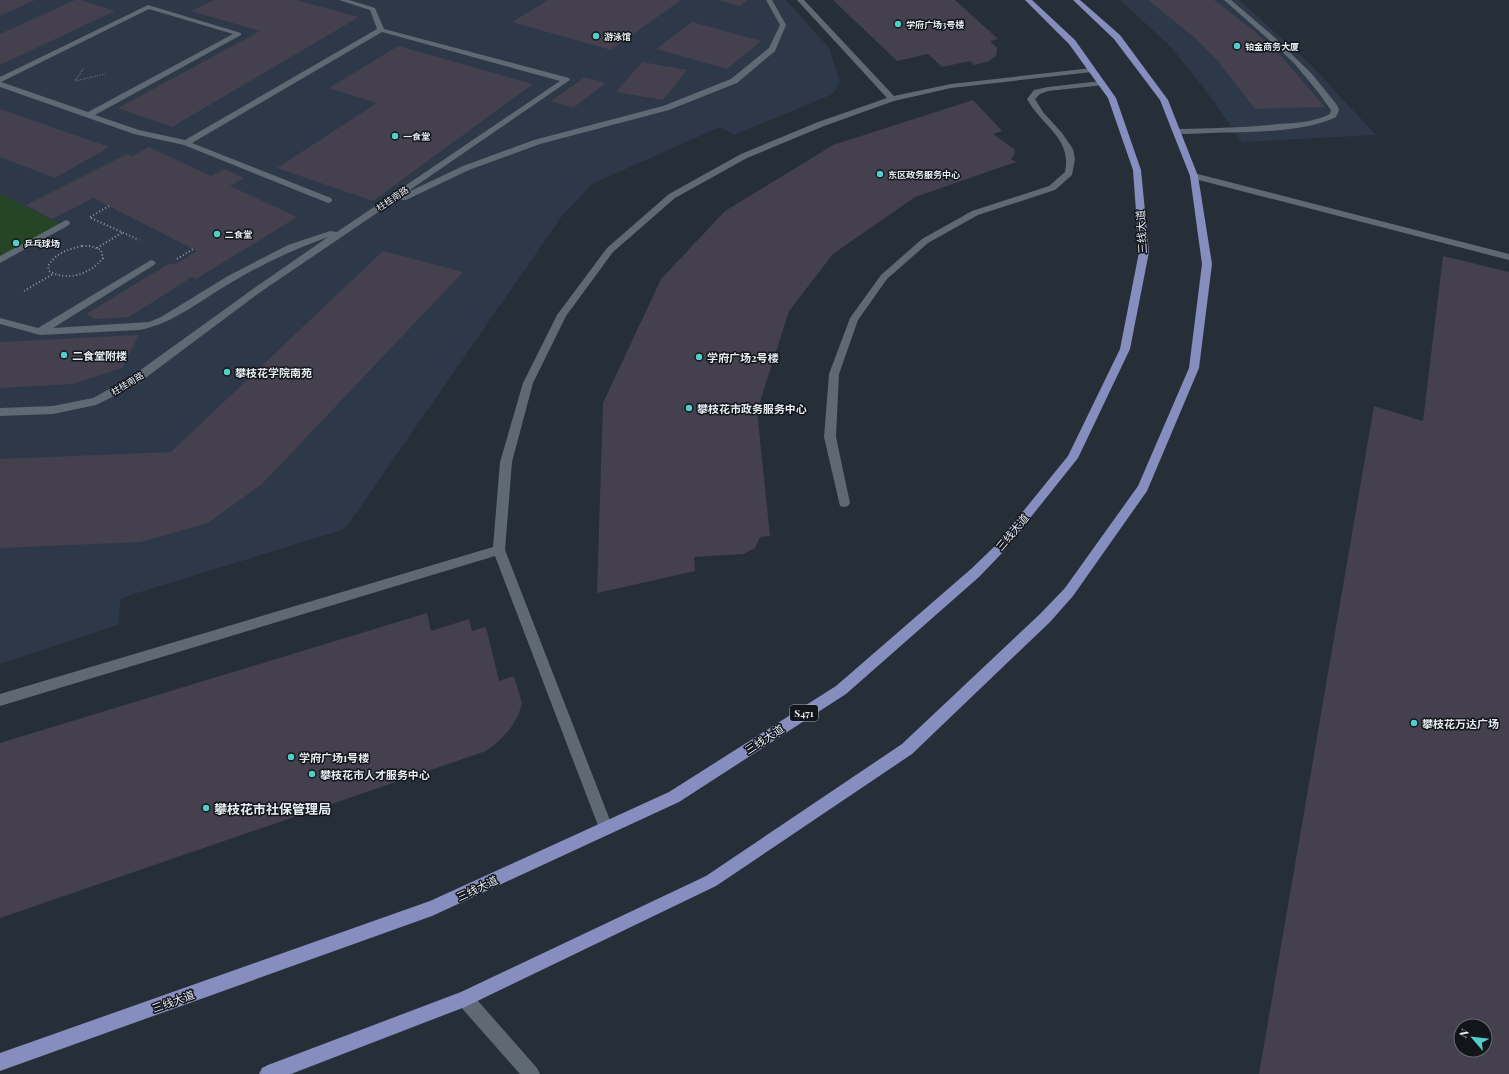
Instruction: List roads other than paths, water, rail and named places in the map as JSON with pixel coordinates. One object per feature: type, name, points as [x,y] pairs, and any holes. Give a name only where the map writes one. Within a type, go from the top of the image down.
[{"type":"main road","name":"三线大道","points":[[0,1062],[432,908],[674,797],[841,690],[975,573],[998,549],[1072,458],[1125,349],[1144,252],[1136,170],[1112,98],[1072,42],[1028,0]]},
{"type":"main road","points":[[268,1074],[465,999],[711,882],[901,754],[1045,618],[1069,592],[1143,488],[1194,368],[1206,264],[1194,176],[1164,100],[1117,37],[1076,0]]},
{"type":"lane","points":[[186,143],[381,30],[373,9],[342,0]]},
{"type":"lane","points":[[367,215],[466,168],[537,142],[666,108],[734,81],[772,49],[783,25],[769,0]]},
{"type":"lane","points":[[800,0],[892,99]]},
{"type":"lane","points":[[1176,131],[1250,130],[1309,123],[1326,119],[1333,115],[1333,105],[1301,66],[1267,32],[1227,0]]},
{"type":"lane","points":[[0,80],[148,7],[239,34],[89,115]]},
{"type":"lane","name":"柱桂南路","points":[[0,412],[53,410],[96,401],[132,382],[256,290],[566,80],[381,30]]},
{"type":"lane","points":[[606,828],[499,550],[506,462],[528,383],[562,315],[610,250],[672,196],[744,156],[821,124],[892,99],[951,86],[1092,70]]},
{"type":"lane","points":[[844,503],[830,437],[834,374],[853,320],[884,277],[925,241],[975,213],[1052,188],[1069,173],[1071,157],[1064,140],[1034,107],[1031,99],[1037,92],[1048,89],[1101,83]]},
{"type":"lane","points":[[0,84],[137,132],[186,143],[328,200]]},
{"type":"lane","points":[[1194,176],[1509,256]]},
{"type":"lane","points":[[0,260],[66,223]]},
{"type":"lane","points":[[0,321],[40,332],[138,327],[151,324],[164,319],[231,278],[291,247],[349,227]]},
{"type":"lane","points":[[40,332],[151,263]]},
{"type":"lane","points":[[0,700],[499,550]]},
{"type":"lane","points":[[465,999],[531,1074]]},
{"type":"place","name":"学府广场3号楼","points":[[898,24]]},
{"type":"place","name":"游泳馆","points":[[596,36]]},
{"type":"place","name":"铂金商务大厦","points":[[1237,46]]},
{"type":"place","name":"一食堂","points":[[395,136]]},
{"type":"place","name":"东区政务服务中心","points":[[880,174]]},
{"type":"place","name":"二食堂","points":[[217,234]]},
{"type":"place","name":"乒乓球场","points":[[16,243]]},
{"type":"place","name":"二食堂附楼","points":[[64,355]]},
{"type":"place","name":"学府广场2号楼","points":[[699,357]]},
{"type":"place","name":"攀枝花学院南苑","points":[[227,372]]},
{"type":"place","name":"攀枝花市政务服务中心","points":[[689,408]]},
{"type":"place","name":"攀枝花万达广场","points":[[1414,723]]},
{"type":"place","name":"学府广场1号楼","points":[[291,757]]},
{"type":"place","name":"攀枝花市人才服务中心","points":[[312,774]]},
{"type":"place","name":"攀枝花市社保管理局","points":[[206,808]]}]
